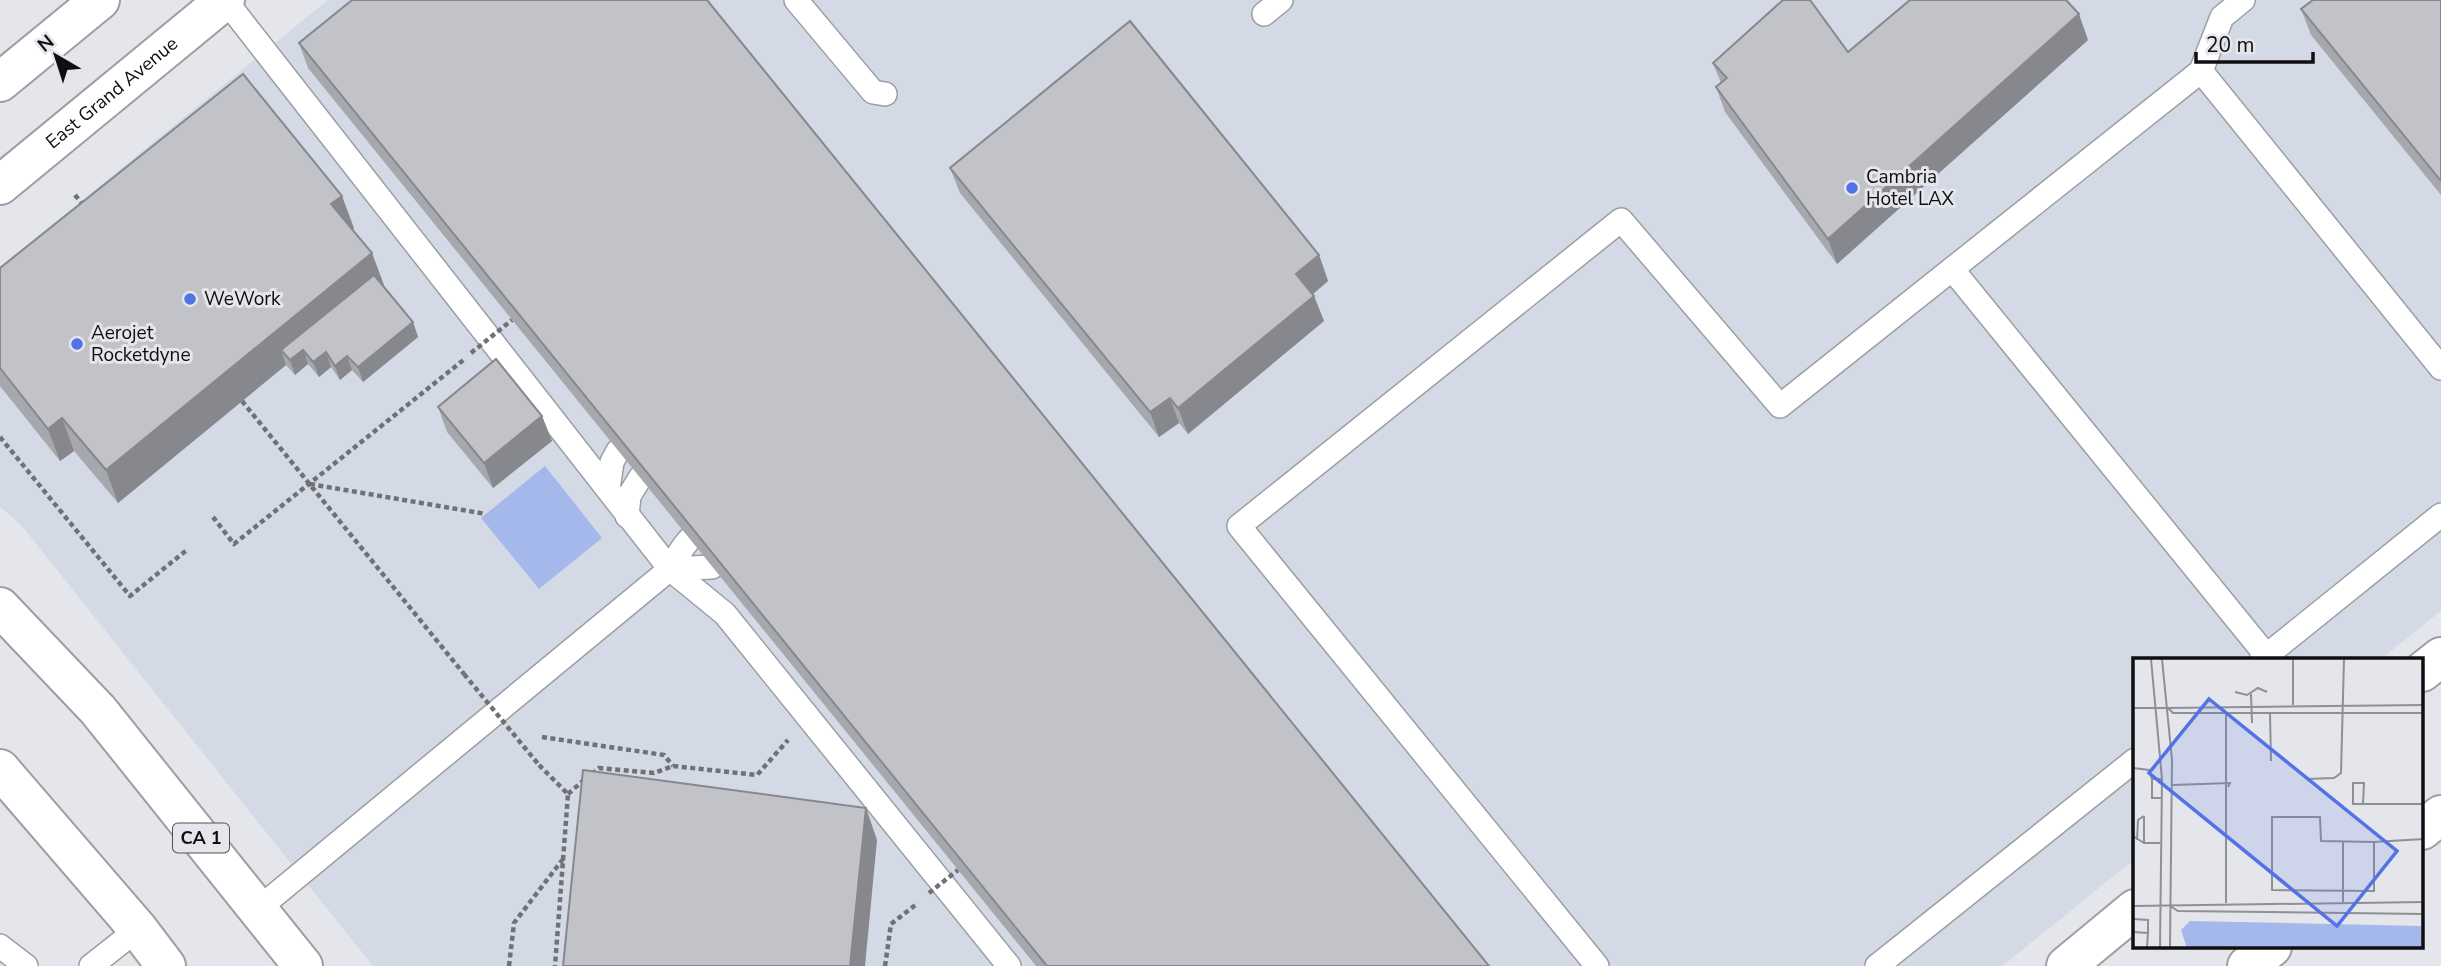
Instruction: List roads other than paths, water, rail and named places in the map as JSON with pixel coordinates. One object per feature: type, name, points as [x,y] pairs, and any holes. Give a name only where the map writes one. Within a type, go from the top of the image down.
[{"type":"main road","points":[[0,82],[100,0]]},
{"type":"main road","name":"East Grand Avenue","points":[[0,185],[225,0]]},
{"type":"main road","name":"CA 1","points":[[0,607],[98,710],[303,966]]},
{"type":"main road","points":[[2424,670],[2441,657]]},
{"type":"main road","points":[[0,769],[138,929],[166,966]]},
{"type":"main road","points":[[2424,828],[2441,815]]},
{"type":"main road","points":[[2066,966],[2133,911]]},
{"type":"main road","points":[[2247,966],[2271,948]]},
{"type":"lane","points":[[225,0],[670,569],[725,614],[1009,966]]},
{"type":"lane","points":[[796,0],[873,92],[885,94]]},
{"type":"lane","points":[[1597,966],[1239,526],[1621,220],[1780,406],[2201,71],[2222,17],[2243,0]]},
{"type":"lane","points":[[2201,71],[2441,368]]},
{"type":"lane","points":[[1952,269],[2266,658],[2441,515]]},
{"type":"lane","points":[[607,489],[612,462],[618,451]]},
{"type":"lane","points":[[628,516],[629,496],[640,478]]},
{"type":"lane","points":[[258,909],[670,569]]},
{"type":"lane","points":[[1877,966],[2133,762]]},
{"type":"lane","points":[[91,966],[138,929]]},
{"type":"lane","points":[[0,946],[26,966]]},
{"type":"place","name":"Cambria Hotel LAX","points":[[1852,188]]},
{"type":"place","name":"WeWork","points":[[190,299]]},
{"type":"place","name":"Aerojet Rocketdyne","points":[[77,344]]}]
